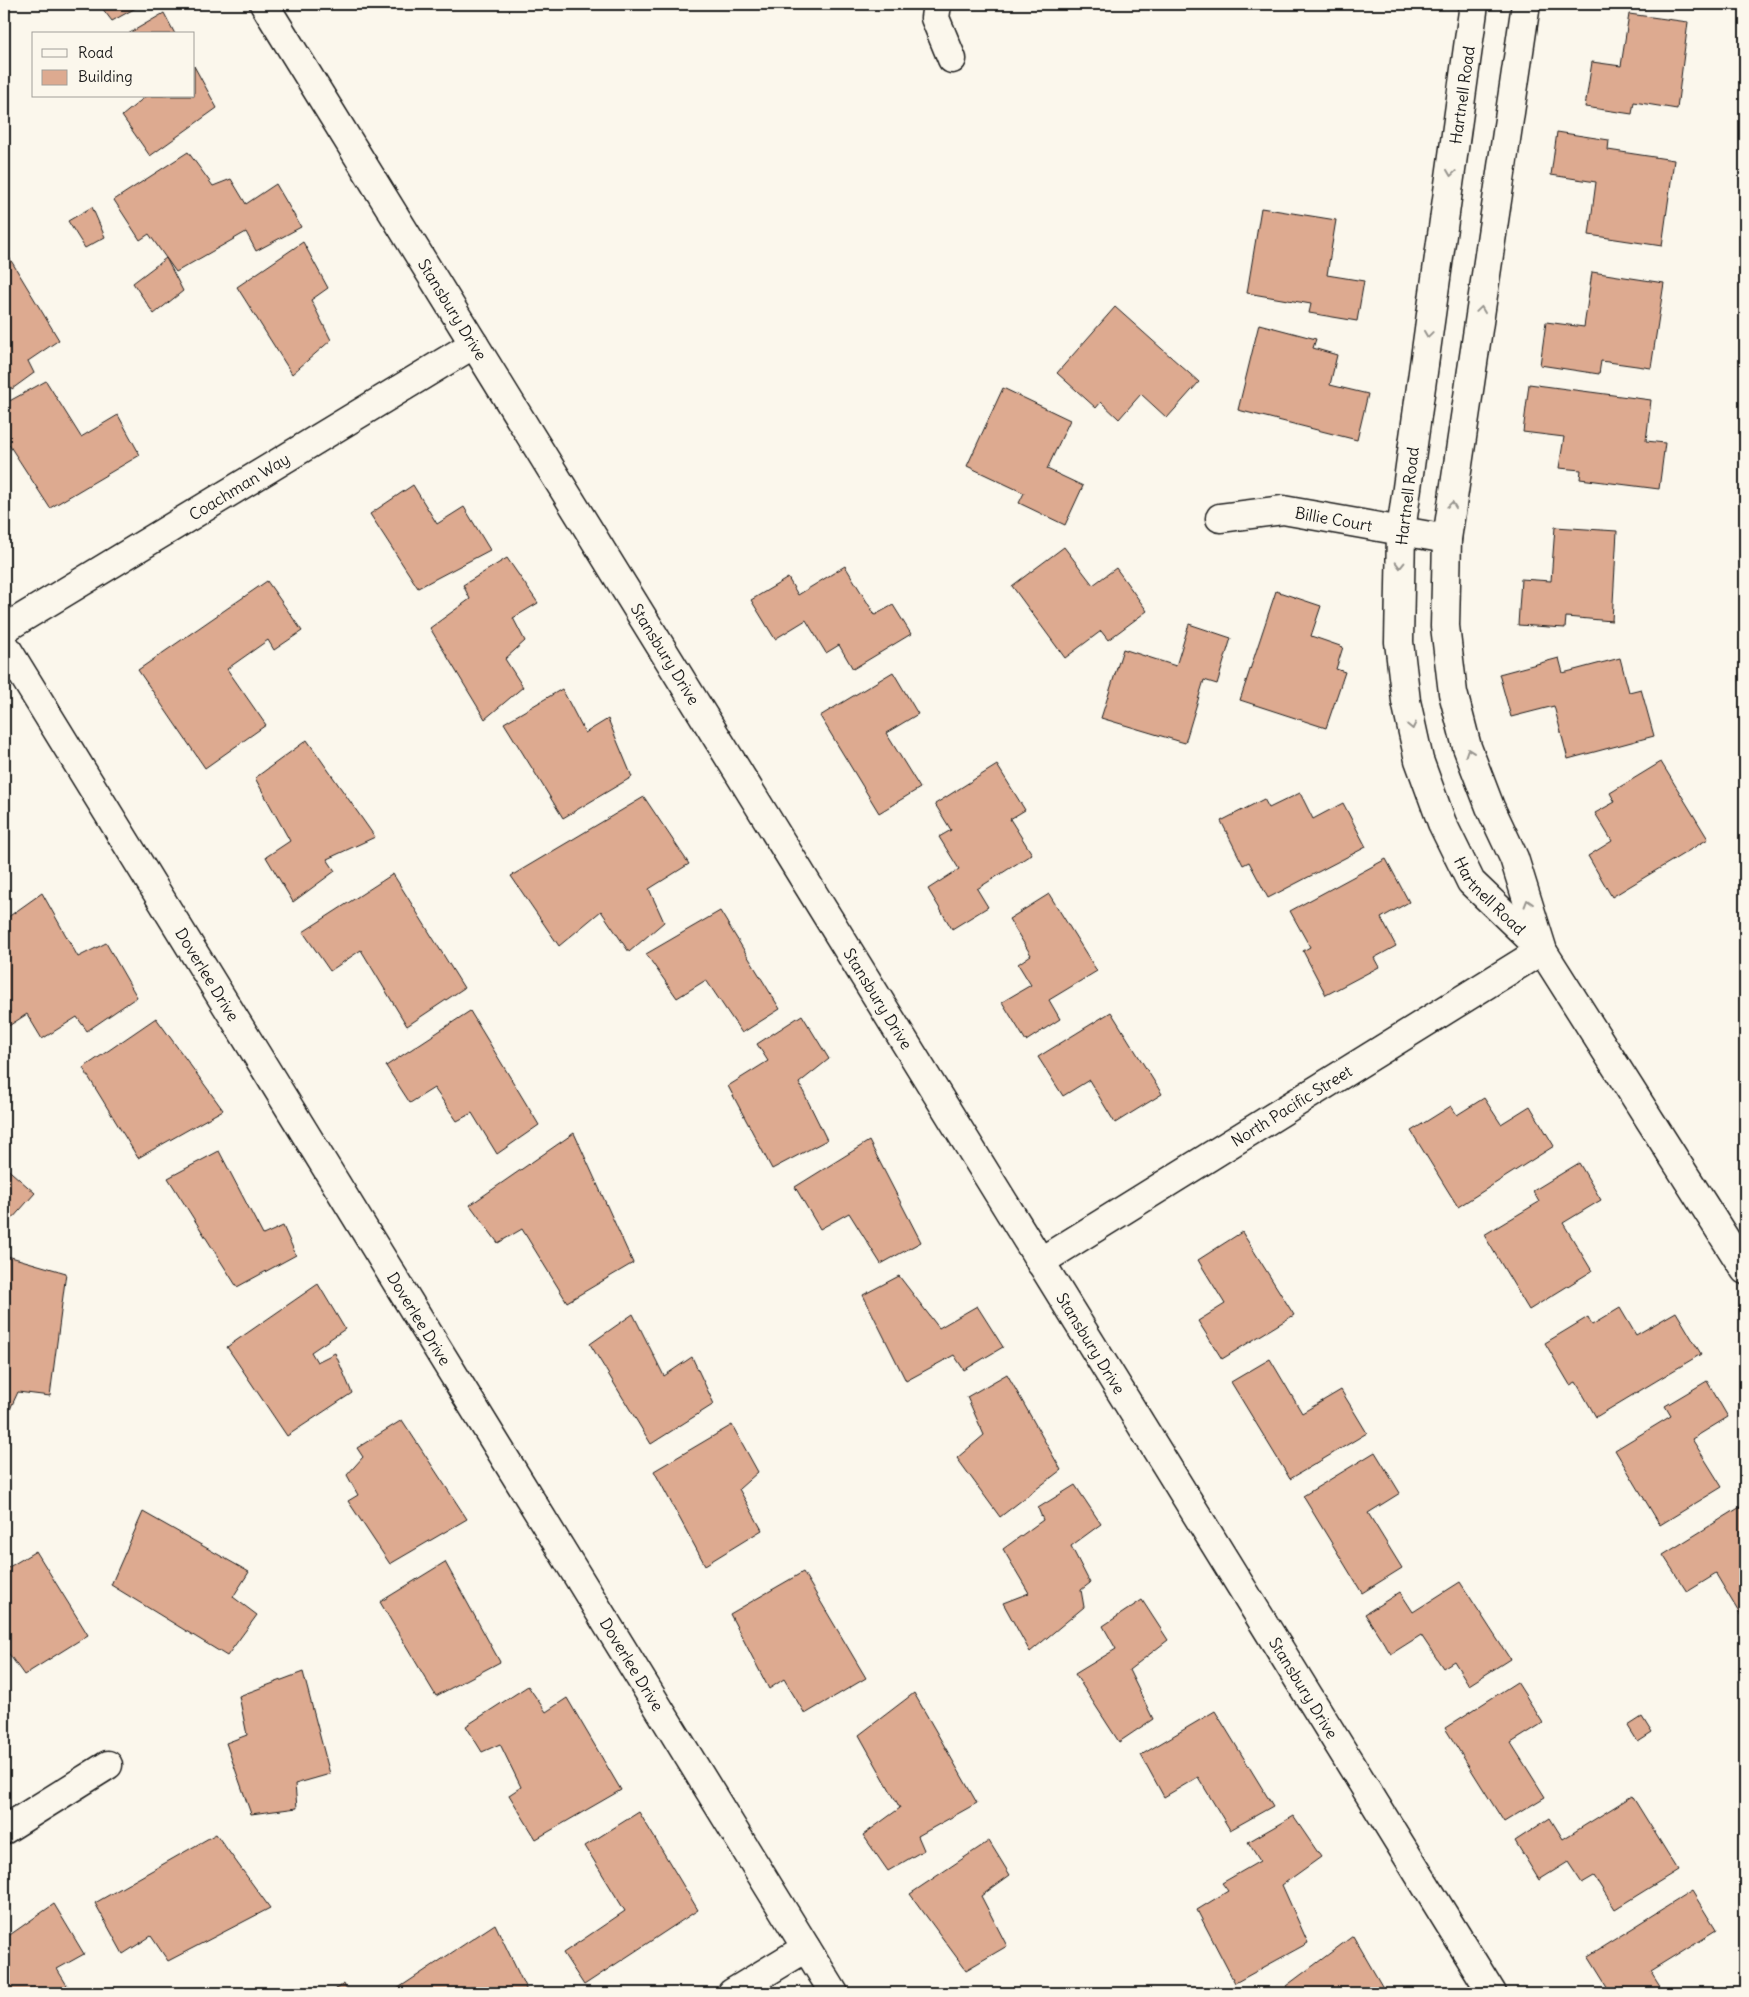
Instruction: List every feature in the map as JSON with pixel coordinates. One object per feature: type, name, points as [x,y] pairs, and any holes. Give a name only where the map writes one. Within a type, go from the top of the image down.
[{"type":"street","name":"Stansbury Drive","points":[[264,4],[1492,1993]]},
{"type":"street","name":"Hartnell Road","points":[[1474,4],[1401,531],[1399,642],[1406,701],[1419,760],[1442,823],[1471,882],[1542,950],[1745,1270]]},
{"type":"street","name":"Hartnell Road","points":[[1526,4],[1447,539],[1445,626],[1454,693],[1467,747],[1490,808],[1514,858],[1542,950]]},
{"type":"street","points":[[929,8],[952,59]]},
{"type":"street","name":"Coachman Way","points":[[4,630],[474,344]]},
{"type":"street","name":"Billie Court","points":[[1220,518],[1283,510],[1447,539]]},
{"type":"street","name":"Doverlee Drive","points":[[4,644],[834,1993]]},
{"type":"street","name":"North Pacific Street","points":[[1040,1262],[1542,950]]},
{"type":"street","points":[[4,1830],[108,1765]]},
{"type":"street","points":[[732,1993],[806,1948]]},
{"type":"building","points":[[99,4],[143,4],[112,21]]},
{"type":"building","points":[[164,13],[174,32],[131,32]]},
{"type":"building","points":[[1629,14],[1688,22],[1677,109],[1634,102],[1632,114],[1585,107],[1592,62],[1621,66]]},
{"type":"building","points":[[195,68],[217,108],[150,156],[122,116],[144,98],[195,98]]},
{"type":"building","points":[[1557,132],[1609,140],[1608,150],[1674,160],[1662,246],[1589,235],[1596,182],[1551,175]]},
{"type":"building","points":[[188,152],[213,186],[231,179],[246,204],[276,184],[301,227],[256,251],[246,232],[176,272],[149,234],[140,240],[114,200]]},
{"type":"building","points":[[92,207],[105,237],[85,248],[68,221]]},
{"type":"building","points":[[1261,208],[1336,220],[1327,275],[1364,281],[1357,321],[1309,313],[1311,304],[1247,293]]},
{"type":"building","points":[[303,242],[328,288],[311,300],[331,340],[292,374],[237,287]]},
{"type":"building","points":[[4,249],[59,340],[28,361],[34,373],[12,389],[4,376]]},
{"type":"building","points":[[166,258],[183,291],[154,314],[133,283]]},
{"type":"building","points":[[1592,272],[1664,283],[1651,368],[1601,361],[1599,374],[1540,365],[1546,322],[1584,327]]},
{"type":"building","points":[[1115,307],[1199,382],[1167,418],[1141,394],[1119,419],[1101,402],[1096,408],[1057,373]]},
{"type":"building","points":[[1259,324],[1316,339],[1313,348],[1337,355],[1330,385],[1368,394],[1357,440],[1238,410]]},
{"type":"building","points":[[46,381],[81,437],[118,415],[140,455],[50,508],[4,437],[4,404]]},
{"type":"building","points":[[1529,384],[1651,400],[1646,441],[1665,443],[1659,489],[1580,479],[1581,470],[1559,468],[1564,437],[1523,432]]},
{"type":"building","points":[[1003,388],[1070,420],[1047,469],[1083,486],[1065,525],[1019,503],[1024,493],[967,466]]},
{"type":"building","points":[[413,485],[437,524],[464,507],[490,550],[418,588],[370,514]]},
{"type":"building","points":[[1555,527],[1617,531],[1612,621],[1566,617],[1565,628],[1518,625],[1521,579],[1551,581]]},
{"type":"building","points":[[1064,547],[1093,585],[1116,568],[1147,611],[1108,640],[1101,631],[1065,658],[1012,586]]},
{"type":"building","points":[[507,558],[538,603],[513,618],[525,641],[505,659],[523,687],[485,719],[430,628],[470,599],[463,585]]},
{"type":"building","points":[[845,566],[875,615],[893,605],[911,634],[853,669],[839,645],[826,653],[806,620],[775,639],[751,600],[788,578],[798,595]]},
{"type":"building","points":[[267,581],[302,631],[274,650],[268,640],[227,669],[266,725],[205,768],[138,670]]},
{"type":"building","points":[[1276,591],[1321,606],[1311,636],[1343,647],[1336,669],[1345,672],[1326,728],[1240,700]]},
{"type":"building","points":[[1189,624],[1231,638],[1217,684],[1204,680],[1185,743],[1101,718],[1123,649],[1176,666]]},
{"type":"building","points":[[1559,658],[1563,673],[1620,658],[1629,692],[1641,689],[1654,736],[1568,759],[1554,706],[1511,717],[1499,674]]},
{"type":"building","points":[[893,672],[918,714],[886,733],[920,788],[879,813],[820,716]]},
{"type":"building","points":[[562,689],[585,733],[608,719],[632,777],[563,818],[504,723]]},
{"type":"building","points":[[307,740],[375,837],[327,859],[335,871],[293,902],[266,857],[290,841],[255,778]]},
{"type":"building","points":[[1661,762],[1708,839],[1612,897],[1588,856],[1612,841],[1595,813],[1615,802],[1610,793]]},
{"type":"building","points":[[997,765],[1025,810],[1010,819],[1032,854],[977,889],[988,907],[952,929],[928,889],[959,869],[939,837],[951,830],[935,804]]},
{"type":"building","points":[[1300,793],[1313,819],[1343,803],[1366,847],[1268,898],[1249,862],[1243,865],[1221,821],[1264,799],[1269,808]]},
{"type":"building","points":[[644,797],[689,864],[649,889],[664,922],[629,952],[601,911],[559,946],[511,876]]},
{"type":"building","points":[[1386,859],[1409,902],[1381,918],[1396,946],[1374,958],[1379,967],[1326,995],[1303,951],[1310,947],[1290,911]]},
{"type":"building","points":[[393,874],[464,988],[407,1026],[361,950],[330,971],[303,932]]},
{"type":"building","points":[[42,893],[78,957],[106,943],[137,997],[87,1031],[77,1017],[42,1039],[27,1014],[4,1029],[4,920]]},
{"type":"building","points":[[1049,894],[1097,971],[1049,1000],[1060,1019],[1026,1041],[1002,1002],[1031,985],[1018,964],[1031,955],[1009,919]]},
{"type":"building","points":[[720,911],[780,1009],[742,1033],[706,980],[677,998],[646,954]]},
{"type":"building","points":[[470,1011],[539,1125],[497,1154],[472,1113],[457,1121],[434,1088],[410,1103],[386,1066]]},
{"type":"building","points":[[1111,1012],[1162,1094],[1115,1123],[1089,1080],[1063,1096],[1038,1057]]},
{"type":"building","points":[[802,1015],[829,1059],[799,1083],[827,1140],[772,1169],[728,1086],[768,1061],[757,1044]]},
{"type":"building","points":[[156,1018],[223,1110],[138,1158],[83,1068]]},
{"type":"building","points":[[1484,1098],[1501,1124],[1530,1106],[1554,1146],[1458,1207],[1411,1131],[1451,1106],[1457,1115]]},
{"type":"building","points":[[574,1133],[633,1263],[567,1302],[522,1229],[498,1243],[470,1205]]},
{"type":"building","points":[[869,1141],[921,1242],[881,1264],[849,1213],[820,1229],[795,1187]]},
{"type":"building","points":[[219,1151],[263,1235],[283,1226],[296,1255],[237,1287],[168,1178]]},
{"type":"building","points":[[1579,1163],[1601,1200],[1563,1223],[1592,1271],[1529,1310],[1484,1235],[1539,1202],[1533,1191]]},
{"type":"building","points":[[4,1166],[35,1193],[4,1228]]},
{"type":"building","points":[[1242,1232],[1294,1315],[1222,1359],[1198,1321],[1225,1304],[1198,1260]]},
{"type":"building","points":[[4,1255],[66,1273],[50,1396],[18,1392],[5,1420]]},
{"type":"building","points":[[899,1276],[939,1328],[977,1306],[1003,1347],[964,1370],[954,1355],[906,1381],[863,1295]]},
{"type":"building","points":[[318,1284],[345,1329],[311,1352],[317,1362],[335,1353],[352,1393],[287,1436],[227,1347]]},
{"type":"building","points":[[1620,1308],[1636,1335],[1676,1312],[1701,1354],[1596,1417],[1576,1382],[1570,1385],[1545,1343],[1588,1317],[1592,1325]]},
{"type":"building","points":[[633,1314],[664,1376],[692,1357],[714,1404],[651,1444],[590,1344]]},
{"type":"building","points":[[1270,1359],[1302,1413],[1341,1390],[1367,1433],[1290,1479],[1231,1382]]},
{"type":"building","points":[[1007,1374],[1061,1470],[1000,1517],[957,1458],[984,1435],[967,1397]]},
{"type":"building","points":[[1707,1381],[1728,1417],[1692,1439],[1722,1487],[1660,1525],[1615,1450],[1671,1416],[1665,1406]]},
{"type":"building","points":[[402,1420],[467,1519],[390,1564],[348,1501],[358,1495],[347,1475],[363,1457],[357,1448]]},
{"type":"building","points":[[732,1425],[758,1472],[739,1489],[762,1530],[705,1565],[654,1471]]},
{"type":"building","points":[[1375,1452],[1400,1493],[1368,1513],[1402,1568],[1362,1593],[1303,1496]]},
{"type":"building","points":[[1075,1485],[1101,1524],[1071,1546],[1090,1583],[1081,1590],[1084,1607],[1030,1652],[1003,1603],[1029,1593],[1003,1549],[1043,1520],[1038,1508]]},
{"type":"building","points":[[1745,1504],[1745,1613],[1741,1616],[1716,1574],[1687,1592],[1663,1555]]},
{"type":"building","points":[[143,1512],[249,1572],[233,1597],[257,1615],[227,1656],[111,1585]]},
{"type":"building","points":[[36,1551],[88,1635],[24,1675],[4,1647],[4,1570]]},
{"type":"building","points":[[445,1562],[500,1662],[436,1696],[380,1602]]},
{"type":"building","points":[[803,1572],[866,1678],[805,1714],[784,1679],[769,1689],[730,1614]]},
{"type":"building","points":[[1460,1582],[1510,1659],[1469,1685],[1454,1661],[1443,1668],[1421,1635],[1391,1654],[1365,1614],[1400,1592],[1413,1612]]},
{"type":"building","points":[[1142,1600],[1168,1640],[1129,1670],[1153,1719],[1119,1742],[1075,1674],[1116,1649],[1103,1626]]},
{"type":"building","points":[[303,1672],[330,1774],[295,1784],[297,1808],[251,1814],[226,1743],[247,1735],[239,1696]]},
{"type":"building","points":[[1517,1682],[1543,1723],[1511,1743],[1545,1797],[1504,1822],[1445,1728]]},
{"type":"building","points":[[528,1686],[546,1712],[567,1698],[621,1790],[536,1839],[509,1795],[521,1787],[500,1744],[482,1752],[466,1726]]},
{"type":"building","points":[[914,1693],[977,1803],[918,1836],[924,1850],[888,1871],[863,1835],[900,1808],[859,1735]]},
{"type":"building","points":[[1215,1711],[1273,1806],[1230,1830],[1198,1777],[1164,1797],[1141,1755]]},
{"type":"building","points":[[1642,1717],[1652,1733],[1638,1742],[1628,1726]]},
{"type":"building","points":[[1632,1796],[1678,1870],[1615,1909],[1594,1876],[1582,1883],[1568,1862],[1539,1880],[1515,1841],[1550,1818],[1563,1839]]},
{"type":"building","points":[[639,1812],[698,1910],[584,1985],[563,1953],[625,1911],[585,1846]]},
{"type":"building","points":[[1293,1816],[1321,1857],[1282,1885],[1308,1943],[1235,1983],[1197,1910],[1228,1891],[1222,1883],[1260,1861],[1248,1842]]},
{"type":"building","points":[[216,1834],[270,1908],[168,1961],[151,1936],[123,1954],[95,1903]]},
{"type":"building","points":[[989,1841],[1010,1875],[981,1896],[1007,1946],[966,1970],[910,1894]]},
{"type":"building","points":[[1692,1891],[1716,1930],[1650,1971],[1664,1993],[1611,1993],[1588,1956]]},
{"type":"building","points":[[54,1904],[84,1954],[57,1969],[71,1992],[4,1993],[4,1939]]},
{"type":"building","points":[[495,1924],[528,1993],[391,1993]]},
{"type":"building","points":[[1353,1936],[1386,1993],[1290,1993],[1286,1986]]},
{"type":"building","points":[[344,1984],[348,1993],[329,1993]]}]
